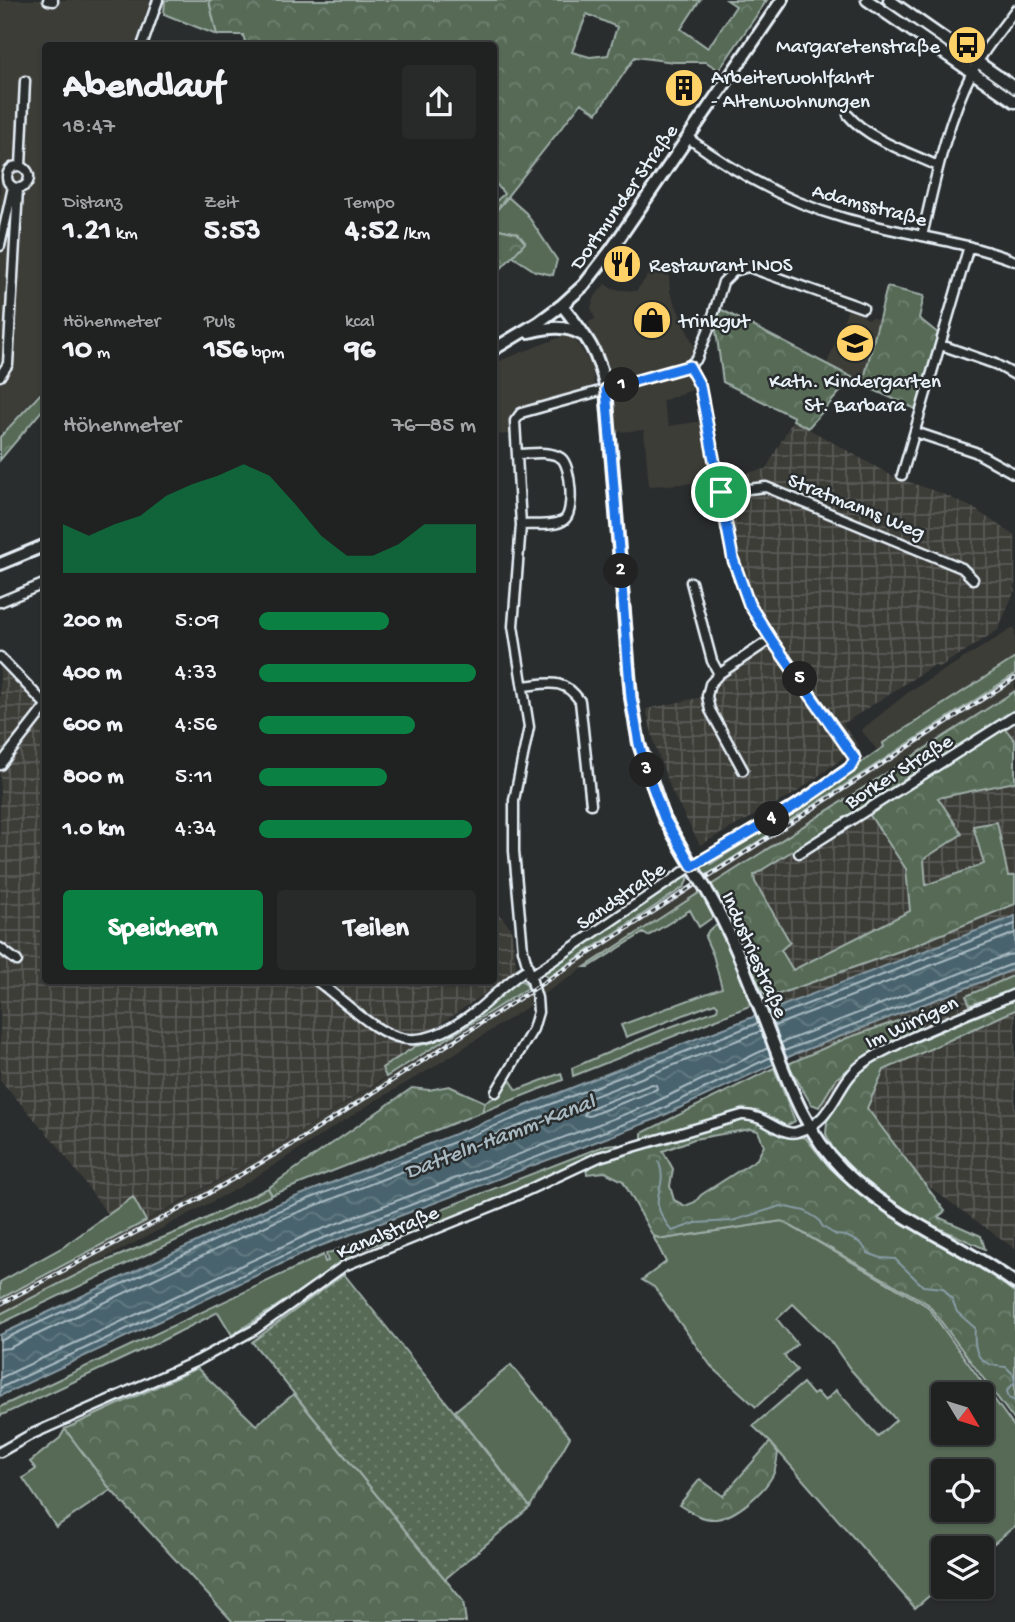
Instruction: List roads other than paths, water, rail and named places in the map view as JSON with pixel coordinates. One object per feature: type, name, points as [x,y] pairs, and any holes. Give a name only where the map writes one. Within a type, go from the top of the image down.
[{"type":"main road","name":"Dortmunder Straße","points":[[523,333],[562,305],[583,285],[611,250],[782,0]]},
{"type":"main road","name":"Industriestraße","points":[[562,305],[588,338],[601,366],[606,389],[631,698],[639,744],[664,818],[731,935],[797,1105],[835,1162],[867,1192],[890,1208],[989,1263],[1015,1283]]},
{"type":"main road","points":[[497,347],[523,333],[561,327],[570,328],[588,338]]},
{"type":"main road","points":[[0,564],[42,547]]},
{"type":"street","points":[[48,0],[53,1]]},
{"type":"street","points":[[143,42],[158,0]]},
{"type":"street","points":[[867,0],[975,67],[1015,88]]},
{"type":"street","points":[[889,0],[1015,102]]},
{"type":"street","points":[[922,236],[951,123],[975,67],[1015,10]]},
{"type":"street","points":[[21,166],[25,81]]},
{"type":"street","points":[[848,115],[856,124],[895,147],[938,166]]},
{"type":"street","name":"Adamsstraße","points":[[688,138],[754,181],[801,204],[843,218],[969,246],[1015,261]]},
{"type":"street","points":[[21,166],[28,172],[29,178],[26,186],[15,188],[3,175],[12,167],[21,166]]},
{"type":"street","points":[[0,246],[15,188]]},
{"type":"street","points":[[0,376],[8,364],[15,188]]},
{"type":"street","points":[[902,475],[969,246]]},
{"type":"street","points":[[496,1092],[537,1019],[537,998],[528,973],[514,851],[514,800],[529,727],[513,626],[521,525],[515,431],[518,414],[689,366],[697,358],[723,282],[734,271],[748,267],[863,308]]},
{"type":"street","points":[[941,345],[995,364],[1015,375]]},
{"type":"street","name":"Sandstraße","points":[[321,984],[385,1033],[405,1040],[415,1040],[440,1033],[692,866],[795,806],[854,764],[854,755],[749,604],[733,559],[700,386],[689,366]]},
{"type":"street","points":[[915,432],[975,452],[1015,474]]},
{"type":"street","points":[[517,454],[551,453],[564,461],[568,469],[568,517],[560,523],[521,525]]},
{"type":"street","name":"Stratmanns Weg","points":[[721,492],[766,487],[962,568],[973,579]]},
{"type":"street","points":[[691,582],[712,662],[719,674]]},
{"type":"street","points":[[0,602],[42,585]]},
{"type":"street","points":[[743,770],[710,710],[707,696],[710,684],[719,674],[771,639]]},
{"type":"street","points":[[0,657],[42,702]]},
{"type":"street","points":[[524,686],[555,682],[572,689],[580,701],[591,804]]},
{"type":"street","points":[[0,765],[42,711]]},
{"type":"street","name":"Borker Straße","points":[[799,853],[1015,716]]},
{"type":"street","points":[[0,948],[17,961]]},
{"type":"street","name":"Im Wirrigen","points":[[809,1126],[827,1114],[844,1082],[866,1061],[921,1033],[1015,994]]},
{"type":"street","name":"Kanalstraße","points":[[0,1452],[30,1435],[197,1362],[254,1330],[344,1266],[500,1203],[599,1157],[742,1115],[759,1116],[794,1133],[809,1126]]},
{"type":"water","name":"Datteln-Hamm-Kanal","points":[[1015,916],[1015,969],[795,1054],[656,1119],[315,1248],[0,1396],[0,1335],[270,1207]]},
{"type":"waterway","points":[[659,1162],[659,1209],[672,1231],[696,1223],[732,1221],[781,1206],[805,1211],[836,1235],[861,1243],[868,1253],[895,1259],[923,1286],[943,1288],[952,1299],[957,1312],[975,1328],[975,1344],[979,1356],[989,1364],[1006,1367],[1013,1374],[1015,1382]]},
{"type":"waterway","points":[[1014,1383],[1007,1391],[1009,1398],[1015,1401]]},
{"type":"railway","points":[[0,1304],[197,1200],[303,1138],[1015,678]]},
{"type":"place","name":"Margaretenstraße","points":[[967,45]]},
{"type":"place","name":"Arbeiterwohlfahrt - Altenwohnungen","points":[[684,88]]},
{"type":"place","name":"Restaurant INOS","points":[[622,264]]},
{"type":"place","name":"trinkgut","points":[[652,320]]},
{"type":"place","name":"Kath. Kindergarten St. Barbara","points":[[855,343]]}]
